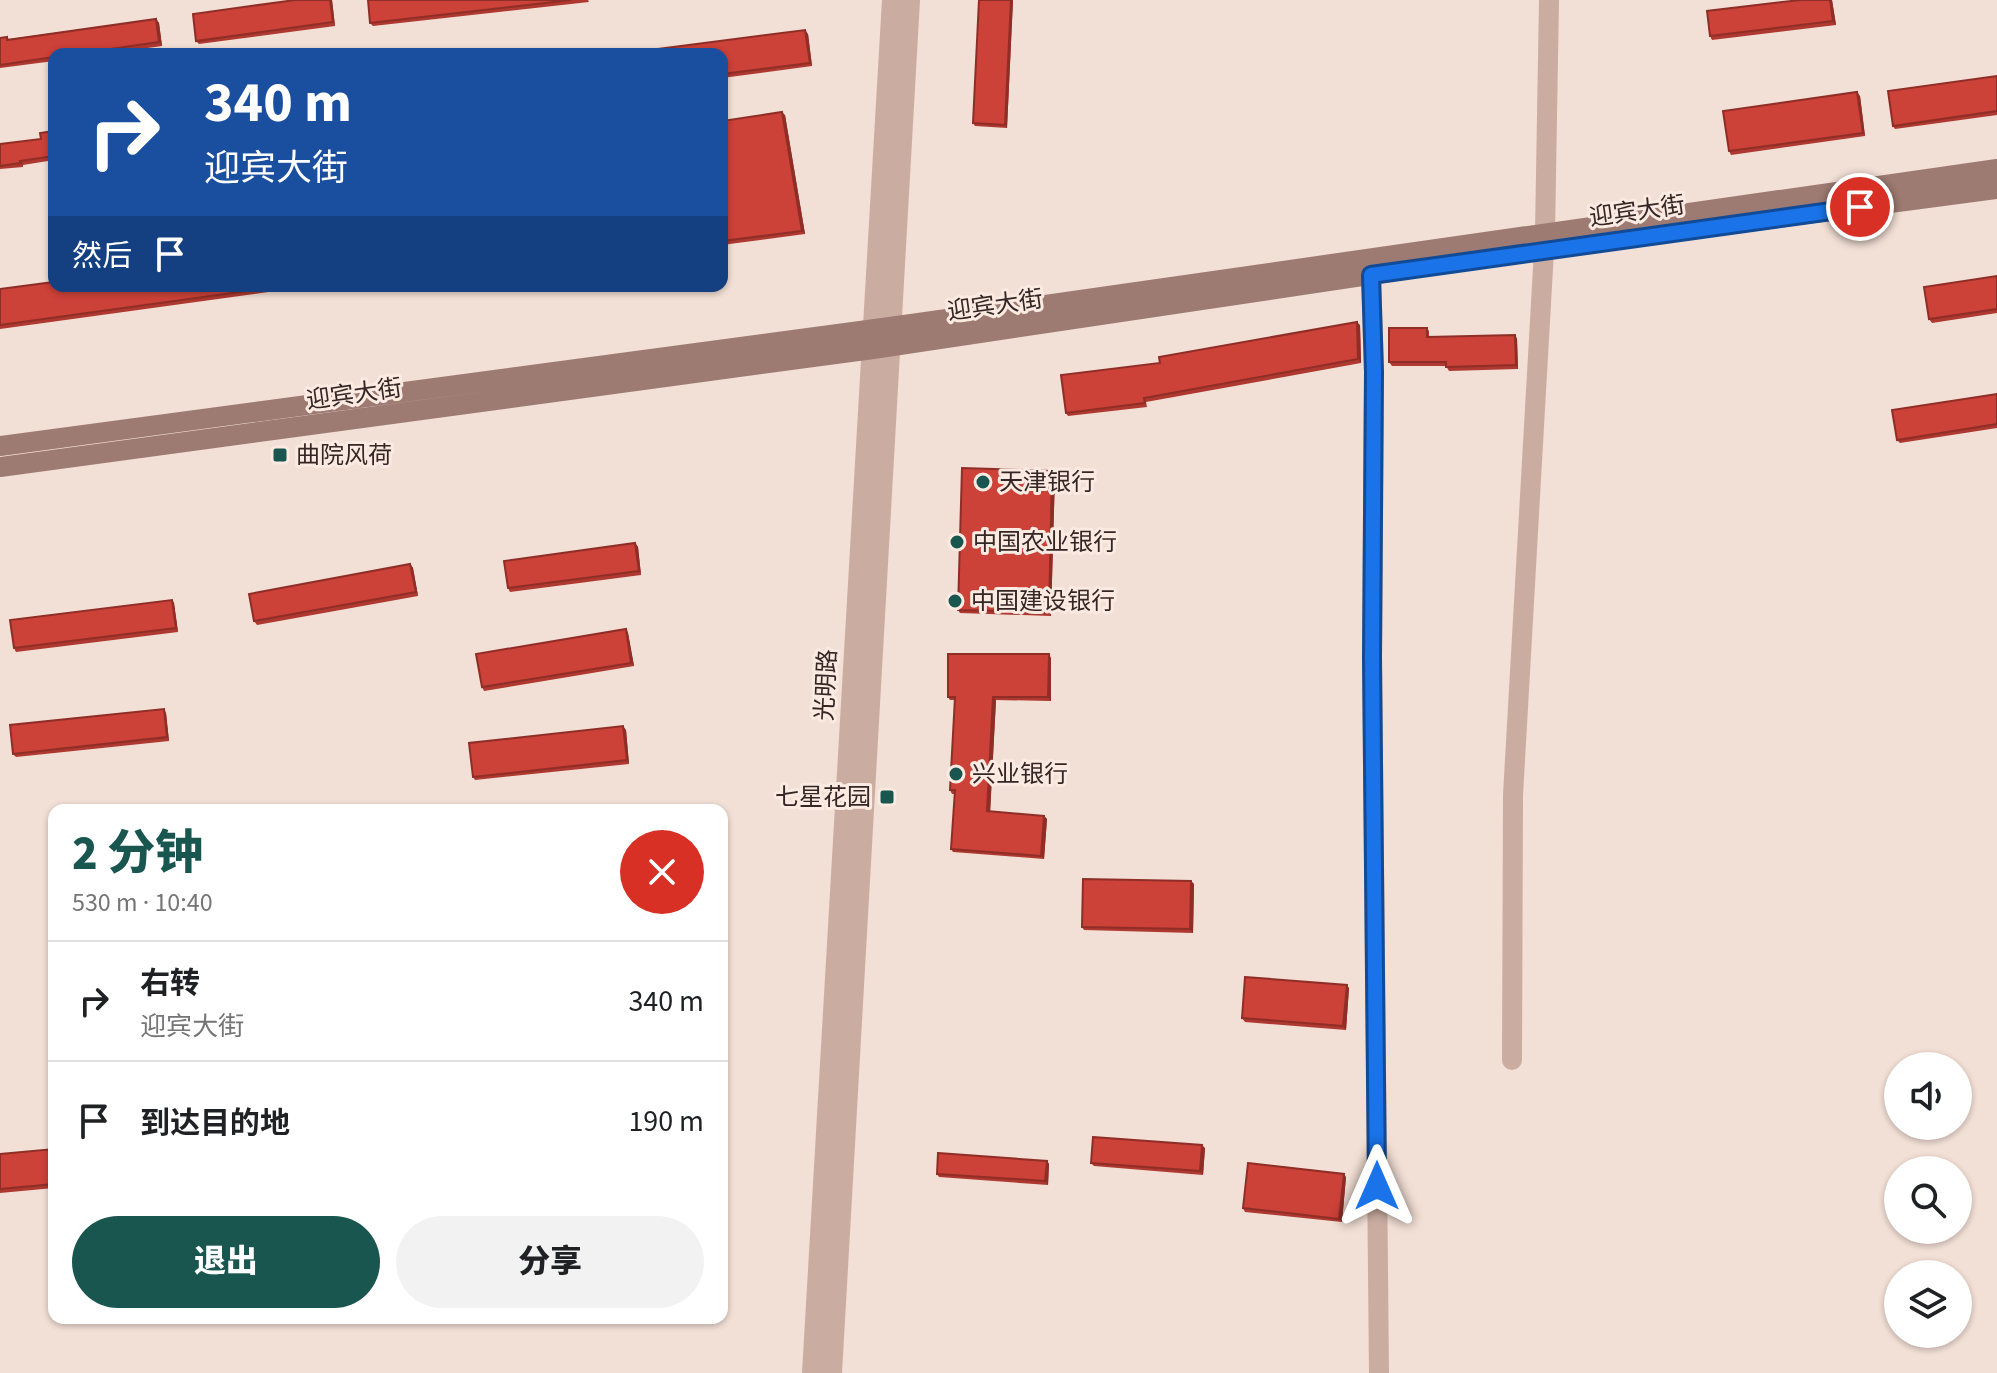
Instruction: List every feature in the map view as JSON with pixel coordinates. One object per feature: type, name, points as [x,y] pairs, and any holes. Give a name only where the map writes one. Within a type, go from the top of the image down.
[{"type":"main road","name":"迎宾大街","points":[[0,467],[1544,241],[1997,169]]},
{"type":"main road","name":"迎宾大街","points":[[0,446],[1371,275],[1544,241],[1997,189]]},
{"type":"street","name":"光明路","points":[[832,1373],[881,338],[892,0]]},
{"type":"street","name":"光明路","points":[[812,1373],[881,338],[910,0]]},
{"type":"street","points":[[1512,1060],[1513,795],[1544,241],[1549,0]]},
{"type":"street","points":[[1371,275],[1379,1373]]},
{"type":"building","points":[[295,0],[330,0],[333,22],[196,41],[193,14]]},
{"type":"building","points":[[368,0],[571,0],[370,23]]},
{"type":"building","points":[[979,0],[1011,0],[1005,125],[973,123]]},
{"type":"building","points":[[1800,0],[1830,0],[1833,21],[1710,36],[1707,11]]},
{"type":"building","points":[[156,19],[159,42],[118,48],[48,48],[48,58],[0,65],[0,38],[7,37],[7,40]]},
{"type":"building","points":[[805,30],[810,63],[728,73],[728,48],[665,48]]},
{"type":"building","points":[[1997,76],[1997,111],[1893,126],[1888,91]]},
{"type":"building","points":[[1857,92],[1863,133],[1729,151],[1723,111]]},
{"type":"building","points":[[782,112],[802,231],[728,240],[728,120]]},
{"type":"building","points":[[48,132],[48,157],[0,166],[0,144],[41,139],[40,133]]},
{"type":"building","points":[[1997,276],[1997,309],[1929,319],[1924,287]]},
{"type":"building","points":[[48,283],[48,292],[240,292],[0,325],[0,289]]},
{"type":"building","points":[[1357,322],[1358,359],[1144,398],[1145,403],[1066,413],[1061,375],[1160,363],[1159,357]]},
{"type":"building","points":[[1389,328],[1427,328],[1427,337],[1515,335],[1516,365],[1446,367],[1446,362],[1389,362]]},
{"type":"building","points":[[1997,394],[1997,424],[1897,440],[1892,410]]},
{"type":"building","points":[[962,468],[1052,471],[1049,612],[958,610]]},
{"type":"building","points":[[635,543],[639,571],[508,588],[504,561]]},
{"type":"building","points":[[410,564],[416,592],[254,621],[249,594]]},
{"type":"building","points":[[172,600],[176,628],[14,648],[10,620]]},
{"type":"building","points":[[626,629],[631,663],[482,687],[476,654]]},
{"type":"building","points":[[948,654],[1049,654],[1048,697],[993,697],[987,811],[1044,816],[1041,856],[951,849],[955,790],[950,790],[955,697],[948,697]]},
{"type":"building","points":[[164,709],[167,737],[13,754],[10,725]]},
{"type":"building","points":[[623,726],[627,760],[473,777],[469,743]]},
{"type":"building","points":[[1083,879],[1191,881],[1190,929],[1082,927]]},
{"type":"building","points":[[1245,977],[1347,985],[1343,1026],[1242,1018]]},
{"type":"building","points":[[1093,1137],[1202,1145],[1200,1171],[1091,1163]]},
{"type":"building","points":[[48,1150],[48,1185],[0,1189],[0,1154]]},
{"type":"building","points":[[938,1153],[1047,1161],[1045,1181],[937,1174]]},
{"type":"building","points":[[1248,1163],[1344,1174],[1339,1219],[1243,1208]]},
{"type":"place","name":"曲院风荷","points":[[280,455]]},
{"type":"place","name":"天津银行","points":[[983,482]]},
{"type":"place","name":"中国农业银行","points":[[957,542]]},
{"type":"place","name":"中国建设银行","points":[[955,601]]},
{"type":"place","name":"兴业银行","points":[[956,774]]},
{"type":"place","name":"七星花园","points":[[887,797]]},
{"type":"route","points":[[1377,1186],[1371,275],[1860,207]]}]
